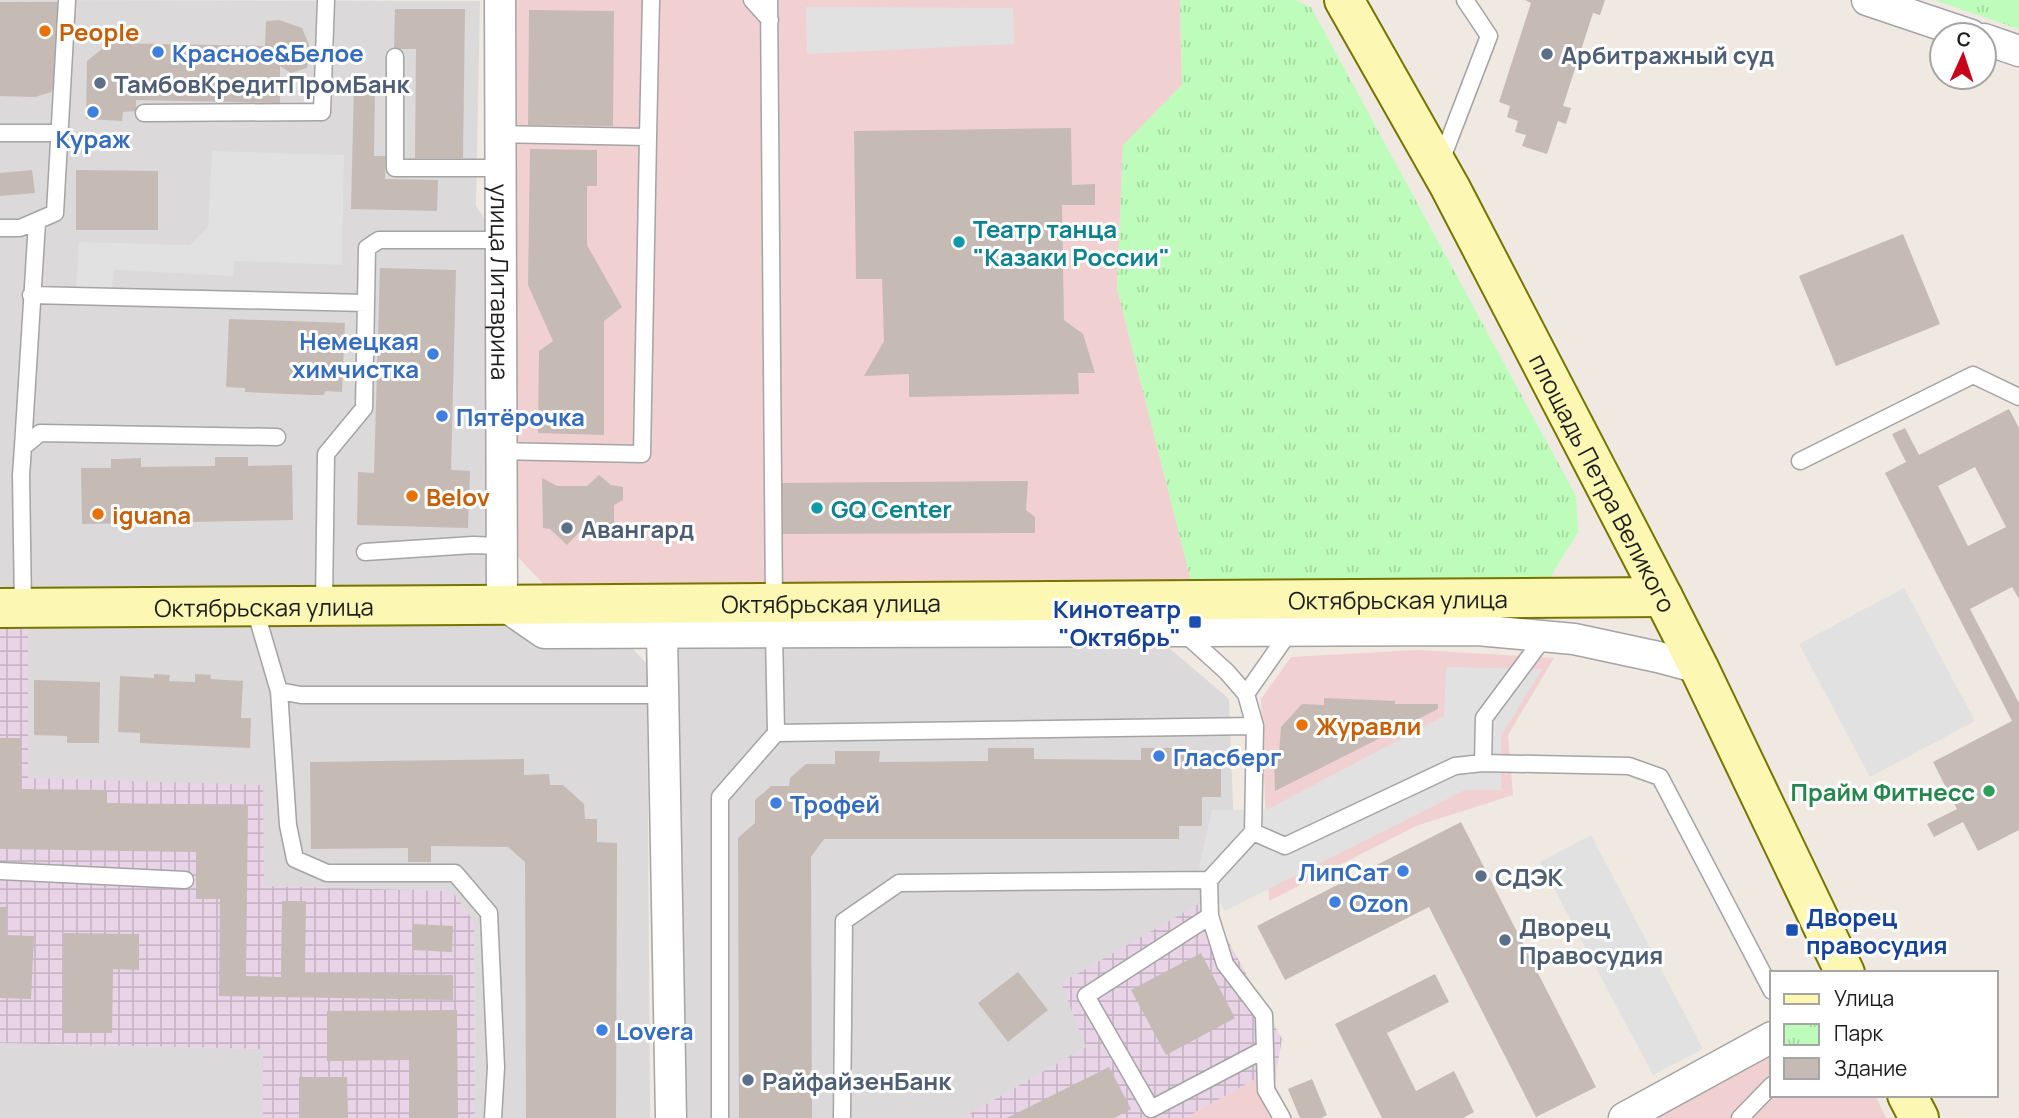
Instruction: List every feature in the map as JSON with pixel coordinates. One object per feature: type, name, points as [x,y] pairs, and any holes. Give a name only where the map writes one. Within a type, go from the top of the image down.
[{"type":"street","name":"улица Литаврина","points":[[500,0],[502,604]]},
{"type":"street","points":[[1867,0],[1929,21]]},
{"type":"street","name":"площадь Петра Великого","points":[[1343,2],[1439,167],[1699,668],[1843,971]]},
{"type":"street","points":[[1998,44],[2019,51]]},
{"type":"street","name":"Октябрьская улица","points":[[12,608],[502,604],[774,618],[1475,614],[1662,597]]},
{"type":"street","points":[[502,604],[544,633],[662,633],[774,618],[1182,631],[1290,631],[1475,614],[1545,636],[1574,639],[1699,668]]},
{"type":"street","points":[[662,633],[671,1118]]},
{"type":"street","points":[[1624,1118],[1770,1038]]},
{"type":"street","points":[[1909,1097],[1919,1118]]},
{"type":"lane","points":[[0,228],[20,228],[55,213],[67,0]]},
{"type":"lane","points":[[144,113],[322,112],[326,0]]},
{"type":"lane","points":[[501,451],[642,454],[651,0]]},
{"type":"lane","points":[[752,0],[770,20]]},
{"type":"lane","points":[[720,1118],[720,797],[776,733],[769,0]]},
{"type":"lane","points":[[1439,167],[1489,36],[1465,0]]},
{"type":"lane","points":[[395,57],[395,168],[500,168]]},
{"type":"lane","points":[[0,132],[60,133]]},
{"type":"lane","points":[[500,134],[648,137]]},
{"type":"lane","points":[[12,608],[37,222]]},
{"type":"lane","points":[[324,605],[326,454],[364,408],[367,248],[379,240],[500,240]]},
{"type":"lane","points":[[32,295],[366,303]]},
{"type":"lane","points":[[1800,461],[1973,375],[2019,397]]},
{"type":"lane","points":[[23,447],[40,433],[277,437]]},
{"type":"lane","points":[[365,552],[473,545],[502,546]]},
{"type":"lane","points":[[254,606],[279,691],[288,825],[295,859],[327,873],[455,873],[489,914],[496,1067],[493,1118]]},
{"type":"lane","points":[[1182,631],[1227,672],[1246,694],[1255,726],[1253,832],[1209,880],[1210,916],[1225,964],[1264,1015],[1266,1090],[1282,1118]]},
{"type":"lane","points":[[1246,694],[1290,631]]},
{"type":"lane","points":[[1483,763],[1484,718],[1545,636]]},
{"type":"lane","points":[[279,691],[300,695],[663,695]]},
{"type":"lane","points":[[776,733],[1255,726]]},
{"type":"lane","points":[[1253,832],[1286,846],[1455,765],[1483,763],[1629,766],[1660,778],[1770,987]]},
{"type":"lane","points":[[0,871],[185,880]]},
{"type":"lane","points":[[842,1118],[844,920],[899,883],[1209,880]]},
{"type":"lane","points":[[1210,916],[1086,996],[1144,1113],[1265,1049]]},
{"type":"lane","points":[[1740,1118],[1770,1087]]},
{"type":"shaded area","points":[[0,0],[480,1],[476,206],[491,228],[493,574],[482,589],[0,588]]},
{"type":"shaded area","points":[[509,0],[1180,0],[1182,85],[1123,145],[1117,288],[1192,585],[550,591],[518,557]]},
{"type":"shaded area","points":[[806,7],[1013,8],[1014,44],[807,54]]},
{"type":"shaded area","points":[[212,151],[344,155],[342,265],[234,261],[233,276],[114,270],[112,289],[76,288],[79,242],[190,245],[208,227]]},
{"type":"shaded area","points":[[1904,588],[1975,721],[1870,777],[1799,644]]},
{"type":"shaded area","points":[[687,619],[1135,619],[1229,699],[1236,883],[1062,983],[1086,1047],[962,1118],[681,1118],[670,663]]},
{"type":"shaded area","points":[[0,624],[28,624],[28,778],[263,785],[264,886],[452,891],[474,922],[475,1118],[263,1118],[263,1049],[0,1043]]},
{"type":"shaded area","points":[[28,624],[610,625],[647,664],[650,1118],[475,1118],[474,922],[452,891],[264,886],[28,778]]},
{"type":"shaded area","points":[[1417,650],[1554,658],[1508,735],[1513,795],[1416,826],[1269,901],[1261,699],[1291,657]]},
{"type":"shaded area","points":[[1446,667],[1542,669],[1501,736],[1501,790],[1465,790],[1225,911],[1199,867],[1212,810],[1268,809],[1444,716]]},
{"type":"shaded area","points":[[1591,835],[1703,1049],[1653,1075],[1540,862]]},
{"type":"shaded area","points":[[1204,901],[1282,1039],[1277,1067],[1185,1118],[962,1118],[1086,1047],[1061,983]]},
{"type":"shaded area","points":[[0,1043],[263,1049],[263,1118],[0,1118]]},
{"type":"shaded area","points":[[1770,1051],[1770,1097],[1876,1097],[1886,1118],[1648,1118]]},
{"type":"shaded area","points":[[1277,1067],[1275,1085],[1293,1118],[1185,1118]]},
{"type":"green space","points":[[1180,0],[1295,0],[1311,7],[1576,496],[1578,532],[1546,584],[1192,585],[1117,288],[1123,145],[1182,85]]},
{"type":"green space","points":[[1934,0],[2019,0],[2019,29]]},
{"type":"building","name":"Арбитражный суд","points":[[1525,0],[1605,0],[1600,15],[1593,13],[1563,106],[1571,108],[1566,124],[1558,121],[1547,154],[1522,146],[1526,135],[1515,132],[1518,121],[1507,117],[1510,106],[1499,102],[1531,3]]},
{"type":"building","points":[[0,2],[58,2],[56,82],[51,92],[35,97],[0,96]]},
{"type":"building","points":[[395,9],[465,9],[463,158],[415,158],[416,49],[394,49]]},
{"type":"building","points":[[529,10],[614,11],[613,126],[528,125]]},
{"type":"building","points":[[279,20],[302,28],[311,50],[307,68],[291,73],[280,66],[280,103],[136,100],[136,111],[123,112],[122,121],[86,119],[87,61],[109,43],[265,46],[266,21]]},
{"type":"building","points":[[354,84],[375,84],[374,156],[386,156],[385,179],[438,180],[437,211],[351,209]]},
{"type":"building","name":"Театр танца \"Казаки России\"","points":[[1071,128],[1072,185],[1095,184],[1095,205],[1062,205],[1064,320],[1083,334],[1095,373],[1078,373],[1079,394],[909,397],[909,374],[864,376],[884,341],[882,279],[856,279],[854,131]]},
{"type":"building","points":[[530,149],[597,150],[597,186],[587,186],[587,245],[622,307],[604,321],[604,435],[538,433],[539,351],[553,341],[528,285]]},
{"type":"building","points":[[32,170],[35,193],[0,196],[0,173]]},
{"type":"building","points":[[76,170],[158,171],[158,230],[76,230]]},
{"type":"building","points":[[1903,234],[1940,324],[1836,366],[1799,276]]},
{"type":"building","points":[[380,268],[456,270],[451,470],[470,471],[468,528],[357,525],[358,472],[374,473]]},
{"type":"building","points":[[229,319],[345,323],[342,392],[325,391],[324,395],[312,395],[245,392],[245,388],[226,387]]},
{"type":"building","points":[[2009,409],[2019,428],[2019,599],[2012,587],[1970,609],[2019,703],[2019,830],[1978,851],[1963,822],[1934,837],[1927,824],[1957,809],[1933,762],[2012,721],[1885,473],[1906,462],[1892,434],[1905,428],[1919,455]],"holes":[[[1975,467],[2006,527],[1968,546],[1938,486]]]},
{"type":"building","points":[[215,457],[248,457],[248,466],[292,465],[293,520],[82,524],[81,468],[111,468],[111,459],[141,458],[141,467],[215,466]]},
{"type":"building","points":[[599,475],[611,485],[623,487],[623,500],[614,505],[614,527],[584,527],[567,545],[550,529],[543,528],[542,478],[557,486],[587,486]]},
{"type":"building","points":[[1028,481],[1026,510],[1035,517],[1035,533],[779,534],[779,483]]},
{"type":"building","points":[[154,674],[170,675],[169,681],[195,682],[195,674],[211,675],[210,679],[243,681],[241,718],[251,718],[250,748],[140,743],[140,733],[118,732],[120,676],[154,678]]},
{"type":"building","points":[[34,680],[100,682],[99,743],[67,743],[67,736],[34,735]]},
{"type":"building","points":[[1324,698],[1395,701],[1395,704],[1438,704],[1438,709],[1275,791],[1274,753],[1279,753],[1281,727],[1302,704],[1324,705]]},
{"type":"building","points":[[0,738],[21,738],[21,789],[107,790],[107,803],[248,805],[246,976],[281,977],[282,901],[306,901],[305,973],[453,975],[453,1000],[219,996],[220,899],[196,899],[196,852],[0,849]]},
{"type":"building","points":[[988,748],[1034,748],[1034,759],[1141,760],[1141,748],[1185,748],[1185,759],[1210,759],[1221,768],[1221,797],[1202,797],[1202,826],[1179,826],[1179,839],[824,839],[811,857],[812,1118],[739,1118],[738,838],[755,823],[755,800],[771,786],[789,786],[790,778],[806,764],[835,764],[835,751],[880,751],[879,762],[988,761]]},
{"type":"building","points":[[524,759],[524,775],[549,774],[550,785],[563,785],[584,804],[585,819],[597,819],[597,842],[617,843],[616,1118],[526,1118],[525,862],[508,847],[431,846],[431,862],[408,862],[408,848],[311,849],[310,762]]},
{"type":"building","points":[[1461,822],[1596,1087],[1536,1117],[1429,907],[1285,980],[1257,926]]},
{"type":"building","points":[[0,907],[7,907],[6,935],[34,936],[31,999],[0,998]]},
{"type":"building","points":[[413,924],[453,926],[452,952],[412,950]]},
{"type":"building","points":[[64,933],[139,934],[139,970],[113,969],[112,1033],[63,1033]]},
{"type":"building","points":[[1201,953],[1235,1018],[1166,1055],[1131,990]]},
{"type":"building","points":[[1018,972],[1048,1010],[1008,1042],[978,1003]]},
{"type":"building","points":[[1435,974],[1449,1002],[1387,1033],[1416,1091],[1454,1071],[1474,1112],[1463,1118],[1382,1118],[1335,1024]]},
{"type":"building","points":[[457,1010],[458,1118],[409,1118],[409,1060],[327,1061],[327,1011]]},
{"type":"building","points":[[1109,1067],[1131,1109],[1114,1118],[1007,1118]]},
{"type":"building","points":[[299,1077],[347,1077],[348,1118],[299,1118]]},
{"type":"building","points":[[1312,1079],[1327,1115],[1321,1118],[1300,1118],[1288,1089]]},
{"type":"place","name":"People","points":[[45,31]]},
{"type":"place","name":"Красное&Белое","points":[[158,52]]},
{"type":"place","name":"Арбитражный суд","points":[[1547,54]]},
{"type":"place","name":"ТамбовКредитПромБанк","points":[[100,83]]},
{"type":"place","name":"Кураж","points":[[93,112]]},
{"type":"place","name":"Театр танца \"Казаки России\"","points":[[959,242]]},
{"type":"place","name":"Немецкая химчистка","points":[[433,354]]},
{"type":"place","name":"Пятёрочка","points":[[442,416]]},
{"type":"place","name":"Belov","points":[[412,496]]},
{"type":"place","name":"GQ Center","points":[[817,508]]},
{"type":"place","name":"iguana","points":[[98,514]]},
{"type":"place","name":"Авангард","points":[[567,528]]},
{"type":"place","name":"Кинотеатр \"Октябрь\"","points":[[1195,622]]},
{"type":"place","name":"Журавли","points":[[1302,725]]},
{"type":"place","name":"Гласберг","points":[[1159,756]]},
{"type":"place","name":"Прайм Фитнесс","points":[[1989,791]]},
{"type":"place","name":"Трофей","points":[[776,803]]},
{"type":"place","name":"ЛипСат","points":[[1403,871]]},
{"type":"place","name":"СДЭК","points":[[1481,876]]},
{"type":"place","name":"Ozon","points":[[1335,902]]},
{"type":"place","name":"Дворец правосудия","points":[[1792,930]]},
{"type":"place","name":"Дворец Правосудия","points":[[1505,940]]},
{"type":"place","name":"Lovera","points":[[602,1030]]},
{"type":"place","name":"РайфайзенБанк","points":[[748,1080]]}]
